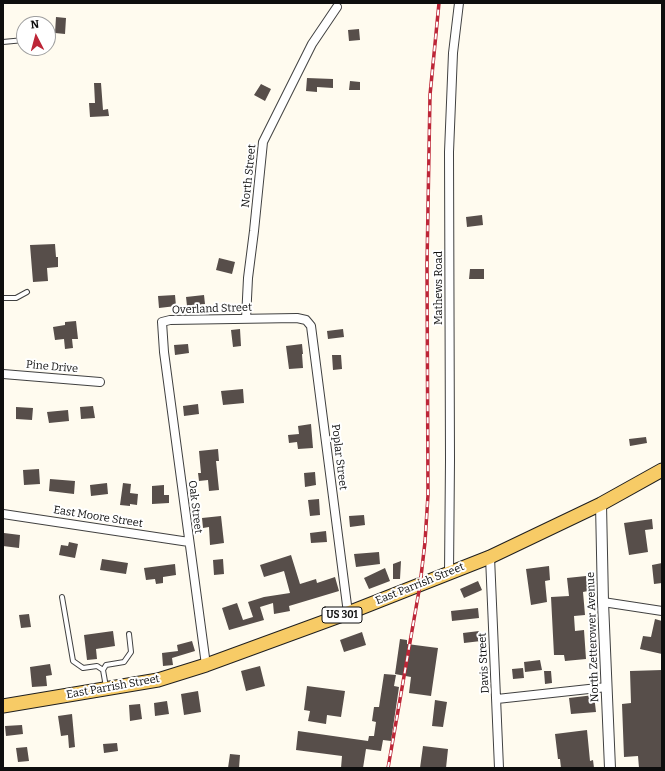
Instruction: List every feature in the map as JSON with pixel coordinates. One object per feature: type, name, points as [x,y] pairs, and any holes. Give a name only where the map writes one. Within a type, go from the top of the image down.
[{"type":"main road","name":"East Parrish Street","points":[[3,706],[158,680],[206,665],[348,613],[490,557],[601,504],[662,470]]},
{"type":"street","name":"Mathews Road","points":[[449,573],[449,152],[453,53],[459,3]]},
{"type":"street","name":"North Street","points":[[246,319],[248,278],[263,142],[312,44],[337,7]]},
{"type":"street","name":"Overland Street","points":[[164,352],[162,322],[170,320],[292,318]]},
{"type":"street","name":"Poplar Street","points":[[292,318],[306,320],[311,326],[348,613]]},
{"type":"street","name":"Oak Street","points":[[164,352],[206,665]]},
{"type":"street","name":"Pine Drive","points":[[3,374],[100,382]]},
{"type":"street","name":"North Zetterower Avenue","points":[[601,504],[603,602],[610,768]]},
{"type":"street","name":"East Moore Street","points":[[3,514],[189,542]]},
{"type":"street","name":"Davis Street","points":[[490,557],[499,768]]},
{"type":"street","points":[[603,602],[662,611]]},
{"type":"street","points":[[497,699],[607,686]]},
{"type":"lane","points":[[3,42],[16,41]]},
{"type":"lane","points":[[3,298],[16,298],[27,292]]},
{"type":"lane","points":[[62,596],[73,661],[83,668],[97,666],[103,670]]},
{"type":"lane","points":[[106,689],[103,670],[106,665],[124,662],[128,657],[131,652],[129,634]]},
{"type":"building","points":[[56,17],[66,18],[65,34],[56,33]]},
{"type":"building","points":[[359,29],[360,40],[349,41],[348,30]]},
{"type":"building","points":[[307,78],[333,79],[333,88],[317,87],[317,92],[306,91]]},
{"type":"building","points":[[350,81],[360,82],[360,90],[349,90]]},
{"type":"building","points":[[94,83],[101,83],[103,110],[108,109],[109,116],[90,117],[89,103],[95,103]]},
{"type":"building","points":[[261,84],[271,89],[265,101],[254,95]]},
{"type":"building","points":[[482,215],[483,225],[467,227],[466,217]]},
{"type":"building","points":[[55,244],[56,257],[58,257],[58,267],[47,268],[48,281],[33,282],[30,245]]},
{"type":"building","points":[[219,258],[235,262],[232,274],[216,270]]},
{"type":"building","points":[[470,269],[484,269],[484,279],[469,279]]},
{"type":"building","points":[[175,295],[176,306],[159,308],[158,296]]},
{"type":"building","points":[[204,295],[205,304],[187,306],[186,297]]},
{"type":"building","points":[[76,321],[78,339],[72,339],[73,348],[65,349],[64,339],[55,340],[53,327],[65,325],[65,322]]},
{"type":"building","points":[[240,329],[241,346],[233,347],[231,330]]},
{"type":"building","points":[[343,329],[344,337],[328,339],[327,331]]},
{"type":"building","points":[[188,344],[189,353],[175,355],[174,345]]},
{"type":"building","points":[[302,344],[303,368],[289,369],[286,346]]},
{"type":"building","points":[[332,355],[341,355],[342,369],[333,370]]},
{"type":"building","points":[[243,389],[244,403],[223,405],[221,391]]},
{"type":"building","points":[[198,404],[199,414],[184,416],[183,406]]},
{"type":"building","points":[[93,406],[95,418],[81,419],[80,407]]},
{"type":"building","points":[[16,407],[33,408],[32,420],[16,419]]},
{"type":"building","points":[[68,410],[69,421],[49,423],[47,412]]},
{"type":"building","points":[[311,424],[313,448],[298,449],[297,442],[289,443],[288,435],[299,434],[298,426]]},
{"type":"building","points":[[646,437],[647,443],[630,446],[629,439]]},
{"type":"building","points":[[218,449],[219,461],[216,461],[219,490],[209,491],[208,480],[199,481],[198,473],[201,473],[199,451]]},
{"type":"building","points":[[39,469],[40,484],[24,485],[23,470]]},
{"type":"building","points":[[315,472],[316,485],[305,487],[304,473]]},
{"type":"building","points":[[50,479],[75,481],[74,494],[49,491]]},
{"type":"building","points":[[107,483],[108,494],[91,496],[90,485]]},
{"type":"building","points":[[123,483],[131,484],[130,493],[138,494],[137,505],[120,505]]},
{"type":"building","points":[[164,485],[164,495],[169,495],[169,503],[152,504],[152,486]]},
{"type":"building","points":[[319,499],[320,515],[310,516],[308,500]]},
{"type":"building","points":[[364,515],[365,525],[350,527],[349,516]]},
{"type":"building","points":[[221,516],[224,543],[210,545],[209,527],[203,528],[202,518]]},
{"type":"building","points":[[652,519],[653,529],[645,530],[648,552],[629,555],[624,523]]},
{"type":"building","points":[[326,531],[327,542],[311,543],[310,533]]},
{"type":"building","points":[[4,533],[20,535],[19,548],[3,546]]},
{"type":"building","points":[[69,542],[78,544],[75,558],[59,555],[61,545],[68,546]]},
{"type":"building","points":[[379,552],[380,564],[356,567],[354,554]]},
{"type":"building","points":[[291,555],[300,584],[316,579],[317,583],[335,577],[339,591],[289,606],[290,611],[274,614],[273,603],[260,607],[264,620],[229,630],[222,608],[237,603],[243,620],[253,617],[248,602],[264,597],[290,593],[284,571],[264,577],[260,565]]},
{"type":"building","points":[[102,559],[128,563],[126,574],[100,570]]},
{"type":"building","points":[[223,559],[224,574],[214,575],[213,560]]},
{"type":"building","points":[[401,561],[400,579],[393,579],[393,564]]},
{"type":"building","points":[[662,563],[662,583],[654,584],[652,565]]},
{"type":"building","points":[[175,564],[176,575],[163,577],[163,583],[156,584],[155,579],[146,580],[144,568]]},
{"type":"building","points":[[549,566],[550,580],[545,581],[547,602],[531,605],[526,569]]},
{"type":"building","points":[[385,568],[390,581],[369,589],[364,578]]},
{"type":"building","points":[[586,576],[588,591],[583,592],[585,615],[574,616],[575,631],[584,630],[586,659],[565,661],[564,655],[554,655],[551,597],[569,596],[567,578]]},
{"type":"building","points":[[478,581],[482,590],[464,598],[460,589]]},
{"type":"building","points":[[478,608],[479,618],[452,621],[451,611]]},
{"type":"building","points":[[29,614],[31,627],[21,628],[19,615]]},
{"type":"building","points":[[655,619],[662,621],[662,654],[640,649],[643,636],[651,637]]},
{"type":"building","points":[[113,631],[115,646],[96,649],[97,659],[87,660],[84,635]]},
{"type":"building","points":[[479,631],[481,641],[464,643],[463,633]]},
{"type":"building","points":[[362,632],[366,645],[344,652],[340,640]]},
{"type":"building","points":[[400,639],[407,640],[407,644],[438,648],[431,696],[409,693],[411,677],[395,674]]},
{"type":"building","points":[[192,641],[195,651],[172,658],[173,665],[163,666],[162,653],[178,651],[177,645]]},
{"type":"building","points":[[540,660],[542,670],[525,672],[524,662]]},
{"type":"building","points":[[50,664],[52,675],[46,676],[47,686],[32,687],[30,667]]},
{"type":"building","points":[[260,666],[265,686],[246,691],[241,671]]},
{"type":"building","points":[[523,668],[524,678],[513,679],[512,669]]},
{"type":"building","points":[[662,670],[662,768],[639,768],[638,756],[624,757],[622,704],[631,703],[630,671]]},
{"type":"building","points":[[544,671],[551,671],[552,683],[545,684]]},
{"type":"building","points":[[384,674],[396,675],[394,686],[399,687],[391,741],[383,740],[381,751],[366,749],[363,768],[341,768],[342,756],[296,750],[298,731],[368,741],[369,736],[374,736],[376,722],[372,721],[374,707],[379,707]]},
{"type":"building","points":[[307,686],[345,691],[341,717],[327,715],[326,724],[308,721],[310,711],[304,710]]},
{"type":"building","points":[[198,691],[201,712],[184,715],[181,694]]},
{"type":"building","points":[[594,695],[596,712],[571,714],[569,698]]},
{"type":"building","points":[[435,700],[447,702],[443,727],[432,726]]},
{"type":"building","points":[[167,701],[169,714],[155,716],[154,703]]},
{"type":"building","points":[[140,704],[142,719],[130,721],[129,705]]},
{"type":"building","points":[[72,714],[75,747],[69,748],[68,735],[61,736],[58,716]]},
{"type":"building","points":[[22,725],[23,734],[6,736],[5,726]]},
{"type":"building","points":[[587,730],[590,761],[593,760],[594,768],[561,768],[560,759],[558,759],[555,734]]},
{"type":"building","points":[[117,743],[118,751],[104,753],[103,744]]},
{"type":"building","points":[[423,746],[448,749],[446,768],[420,768]]},
{"type":"building","points":[[27,747],[29,761],[18,762],[16,748]]},
{"type":"building","points":[[230,754],[240,755],[239,768],[228,768]]},
{"type":"railway","points":[[388,768],[420,585],[425,542],[428,495],[427,264],[430,95],[439,3]]}]
